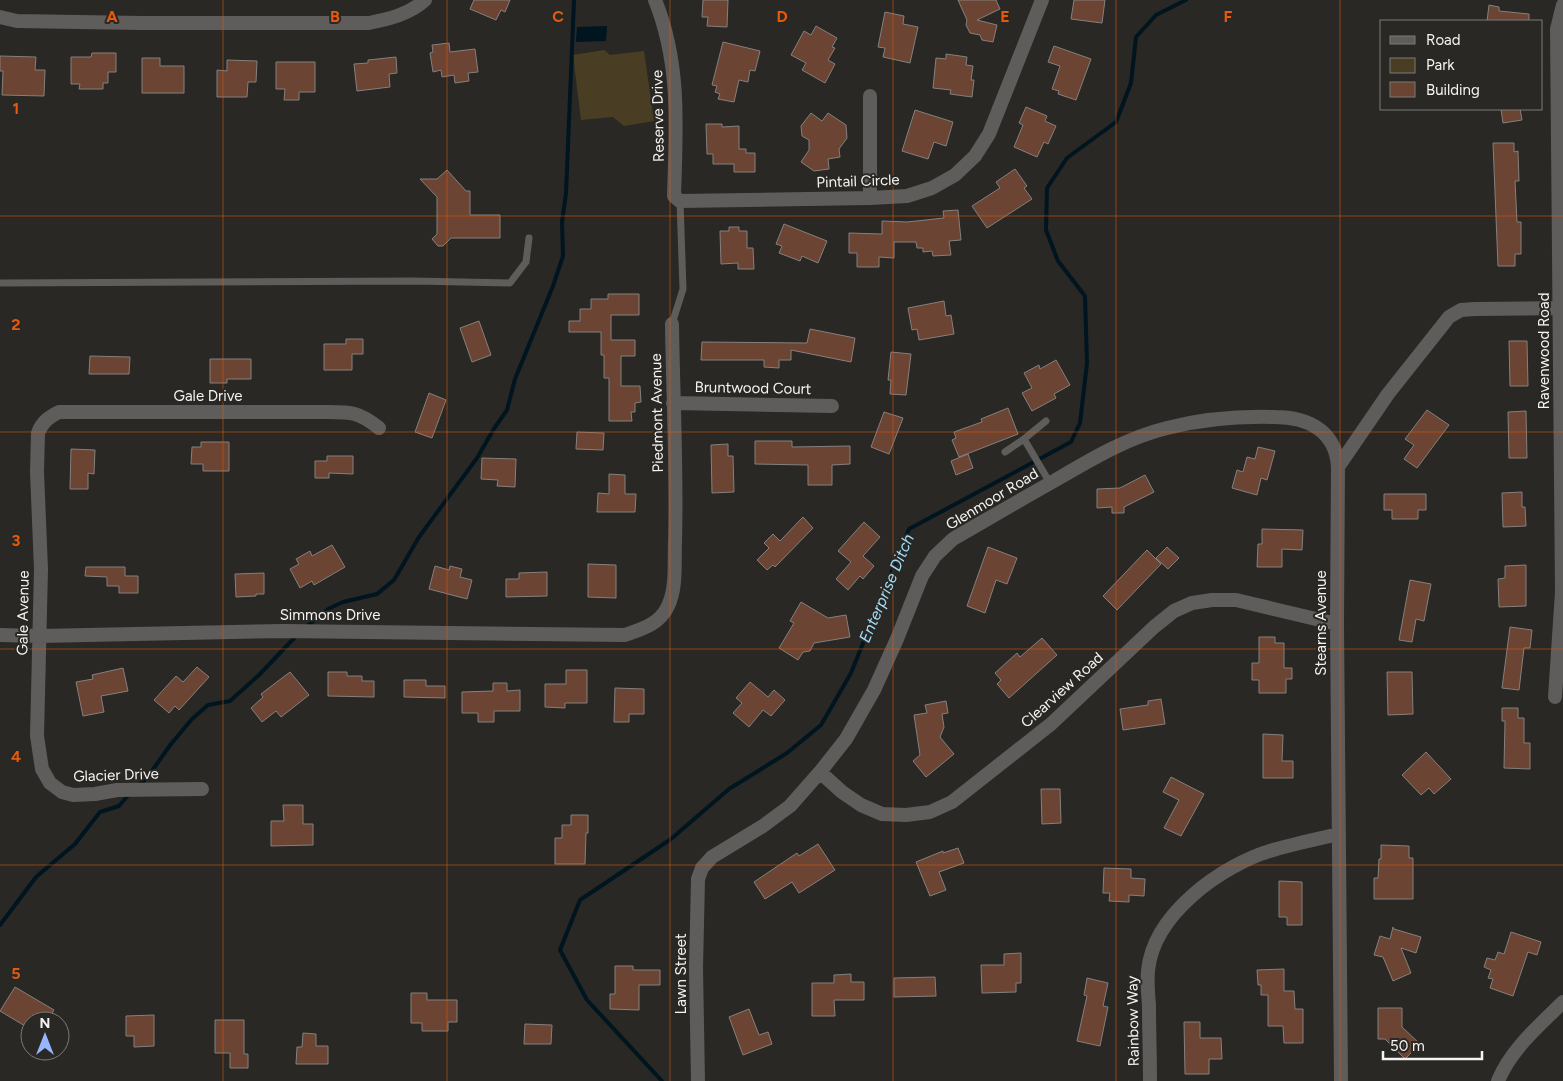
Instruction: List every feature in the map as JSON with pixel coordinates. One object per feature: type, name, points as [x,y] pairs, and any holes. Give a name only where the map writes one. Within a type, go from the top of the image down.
[{"type":"street","points":[[0,17],[17,21],[132,23],[369,23],[395,17],[420,5],[425,0]]},
{"type":"street","name":"Reserve Drive","points":[[655,0],[663,18],[673,61],[677,109],[674,196],[680,201]]},
{"type":"street","name":"Pintail Circle","points":[[680,201],[870,198],[907,196],[932,188],[955,175],[975,156],[989,134],[1042,0]]},
{"type":"street","name":"Ravenwood Road","points":[[1555,697],[1562,592],[1562,308],[1557,29],[1563,6]]},
{"type":"street","points":[[870,96],[870,198]]},
{"type":"street","points":[[1338,467],[1388,394],[1448,317],[1461,310],[1474,308],[1562,308]]},
{"type":"street","name":"Piedmont Avenue","points":[[657,621],[668,608],[674,592],[675,519],[672,324]]},
{"type":"street","name":"Bruntwood Court","points":[[673,403],[832,406]]},
{"type":"street","name":"Gale Drive","points":[[40,428],[47,418],[59,412],[351,412],[370,421],[379,428]]},
{"type":"street","name":"Glenmoor Road","points":[[702,868],[712,857],[763,826],[790,806],[846,739],[874,690],[922,576],[935,556],[952,540],[1050,483],[1128,441],[1165,428],[1207,420],[1252,416],[1293,417],[1310,423],[1327,436],[1335,448],[1338,467]]},
{"type":"street","name":"Gale Avenue","points":[[40,428],[38,433],[37,472],[41,569],[36,736],[42,769]]},
{"type":"street","name":"Stearns Avenue","points":[[1338,467],[1336,624],[1341,1081]]},
{"type":"street","name":"Clearview Road","points":[[820,772],[842,792],[861,805],[882,814],[906,816],[930,812],[952,802],[1051,724],[1154,627],[1180,608],[1192,603],[1212,600],[1236,600],[1336,624]]},
{"type":"street","name":"Simmons Drive","points":[[0,635],[39,636],[283,631],[625,635],[657,621]]},
{"type":"street","name":"Glacier Drive","points":[[42,769],[50,783],[62,792],[73,795],[117,790],[202,789]]},
{"type":"street","name":"Rainbow Way","points":[[1150,1081],[1148,970],[1156,944],[1169,920],[1183,904],[1211,881],[1244,861],[1272,851],[1339,834]]},
{"type":"street","name":"Lawn Street","points":[[698,1081],[696,958],[698,878],[702,868]]},
{"type":"street","points":[[1498,1081],[1520,1045],[1563,1002]]},
{"type":"lane","name":"Piedmont Avenue","points":[[672,324],[683,289],[680,201]]},
{"type":"lane","points":[[0,283],[404,281],[510,283],[526,262],[529,238]]},
{"type":"lane","points":[[1004,452],[1046,421]]},
{"type":"lane","points":[[1024,439],[1050,483]]},
{"type":"green space","points":[[604,50],[610,55],[644,51],[654,121],[624,126],[613,117],[581,120],[573,55]]},
{"type":"water","points":[[607,26],[606,41],[576,42],[577,27]]},
{"type":"building","points":[[474,0],[510,0],[505,12],[501,10],[496,20],[470,9]]},
{"type":"building","points":[[703,0],[728,0],[727,27],[707,26],[708,17],[702,17]]},
{"type":"building","points":[[958,0],[996,0],[1000,9],[977,20],[997,25],[993,42],[982,40],[980,35],[970,33],[966,25],[967,20]]},
{"type":"building","points":[[1074,0],[1105,0],[1102,23],[1071,19]]},
{"type":"building","points":[[1489,5],[1499,7],[1499,11],[1529,14],[1529,20],[1487,20]]},
{"type":"building","points":[[885,12],[904,16],[903,24],[918,27],[910,63],[883,57],[885,48],[878,47]]},
{"type":"building","points":[[816,26],[837,38],[832,47],[835,48],[828,60],[835,64],[825,83],[802,70],[806,63],[791,55],[804,31],[811,35]]},
{"type":"building","points":[[723,42],[760,51],[755,71],[750,70],[748,82],[739,80],[734,102],[718,99],[720,94],[715,92],[717,86],[712,85]]},
{"type":"building","points":[[449,43],[450,52],[475,49],[478,72],[468,73],[469,81],[455,83],[454,75],[442,77],[441,70],[433,72],[430,53],[433,52],[432,45]]},
{"type":"building","points":[[1054,46],[1091,59],[1076,100],[1058,94],[1059,91],[1052,89],[1060,66],[1048,62]]},
{"type":"building","points":[[92,53],[116,53],[116,72],[108,72],[108,83],[103,83],[103,89],[79,89],[80,84],[71,84],[71,57],[91,57]]},
{"type":"building","points":[[946,54],[967,57],[966,65],[973,66],[971,80],[974,80],[972,97],[950,94],[951,90],[933,88],[936,58],[946,59]]},
{"type":"building","points":[[0,56],[36,57],[35,70],[45,70],[44,96],[2,95],[3,71],[0,71]]},
{"type":"building","points":[[396,57],[397,73],[389,74],[390,87],[357,91],[354,64],[368,63],[368,60]]},
{"type":"building","points":[[142,58],[160,58],[160,66],[184,66],[184,93],[142,93]]},
{"type":"building","points":[[227,60],[257,61],[256,82],[248,82],[247,97],[217,97],[217,70],[227,71]]},
{"type":"building","points":[[276,62],[315,62],[315,92],[299,92],[299,100],[284,100],[285,89],[276,89]]},
{"type":"building","points":[[1026,107],[1047,116],[1045,121],[1056,126],[1048,144],[1044,142],[1037,157],[1014,147],[1023,125],[1019,123]]},
{"type":"building","points":[[915,110],[953,122],[946,146],[934,142],[928,159],[902,151]]},
{"type":"building","points":[[1501,110],[1520,110],[1522,120],[1503,123]]},
{"type":"building","points":[[811,113],[822,121],[828,113],[846,125],[847,138],[839,149],[840,157],[828,159],[829,169],[814,171],[801,162],[809,150],[809,140],[802,136],[801,126]]},
{"type":"building","points":[[706,124],[722,124],[722,127],[739,126],[739,149],[746,149],[746,153],[755,153],[755,172],[734,172],[734,164],[713,164],[713,154],[707,154]]},
{"type":"building","points":[[1493,143],[1514,143],[1514,152],[1518,151],[1519,181],[1515,181],[1517,222],[1521,222],[1521,254],[1515,254],[1515,266],[1498,266]]},
{"type":"building","points":[[1015,169],[1027,186],[1024,188],[1032,199],[987,228],[972,206],[1000,188],[996,182]]},
{"type":"building","points":[[447,170],[466,191],[470,191],[470,215],[500,215],[500,238],[451,238],[443,246],[438,246],[432,239],[437,234],[437,197],[420,179],[437,179]]},
{"type":"building","points":[[958,210],[961,240],[949,241],[951,255],[933,256],[932,251],[923,252],[923,248],[917,248],[916,242],[894,242],[894,258],[879,257],[879,267],[857,267],[857,253],[849,253],[849,233],[882,234],[882,221],[907,222],[944,218],[943,211]]},
{"type":"building","points":[[784,224],[827,241],[818,263],[802,256],[800,261],[779,253],[782,246],[776,244]]},
{"type":"building","points":[[729,227],[739,227],[739,231],[747,231],[747,248],[753,248],[754,269],[738,269],[738,263],[721,264],[720,231],[729,231]]},
{"type":"building","points":[[608,294],[639,294],[639,315],[611,315],[611,340],[635,340],[635,356],[621,356],[621,386],[640,386],[641,402],[635,403],[635,412],[631,412],[632,421],[609,421],[609,378],[604,378],[601,332],[569,332],[569,321],[580,321],[580,309],[591,309],[591,299],[608,299]]},
{"type":"building","points":[[944,301],[946,316],[951,315],[954,334],[919,340],[917,329],[912,330],[908,308]]},
{"type":"building","points":[[479,321],[491,355],[472,362],[460,328]]},
{"type":"building","points":[[810,329],[855,338],[851,362],[791,350],[791,360],[779,360],[779,368],[764,367],[764,360],[701,360],[702,342],[807,343]]},
{"type":"building","points":[[346,339],[363,339],[363,354],[352,354],[352,370],[324,370],[324,344],[346,344]]},
{"type":"building","points":[[1509,341],[1527,341],[1528,386],[1510,386]]},
{"type":"building","points":[[891,352],[911,354],[906,395],[890,394],[891,380],[888,380]]},
{"type":"building","points":[[90,356],[130,357],[129,374],[89,374]]},
{"type":"building","points":[[210,359],[251,359],[251,379],[227,379],[227,383],[210,383]]},
{"type":"building","points":[[1056,360],[1070,385],[1054,394],[1056,398],[1032,411],[1022,393],[1032,388],[1024,373],[1039,365],[1040,369]]},
{"type":"building","points":[[429,393],[446,400],[432,438],[415,432]]},
{"type":"building","points":[[1008,408],[1018,434],[959,457],[952,440],[956,438],[954,432],[982,422],[981,419]]},
{"type":"building","points":[[1427,410],[1449,425],[1417,468],[1404,459],[1414,445],[1405,439]]},
{"type":"building","points":[[1526,411],[1527,458],[1509,458],[1508,412]]},
{"type":"building","points":[[884,412],[903,418],[889,454],[871,447]]},
{"type":"building","points":[[577,432],[604,433],[603,450],[576,449]]},
{"type":"building","points":[[755,441],[792,441],[792,447],[850,446],[850,464],[832,465],[832,485],[808,485],[808,465],[755,464]]},
{"type":"building","points":[[201,442],[229,442],[229,471],[203,471],[203,464],[191,464],[192,447],[201,447]]},
{"type":"building","points":[[728,444],[728,456],[733,456],[734,492],[712,493],[711,445]]},
{"type":"building","points":[[1258,447],[1275,451],[1267,480],[1261,478],[1257,495],[1232,488],[1237,470],[1243,472],[1247,457],[1255,459]]},
{"type":"building","points":[[71,449],[95,450],[94,474],[88,473],[88,489],[70,489]]},
{"type":"building","points":[[968,454],[973,468],[956,475],[951,461]]},
{"type":"building","points":[[327,456],[353,456],[353,474],[329,473],[329,478],[315,478],[315,461],[327,461]]},
{"type":"building","points":[[482,458],[516,459],[515,487],[497,486],[498,480],[481,479]]},
{"type":"building","points":[[609,474],[625,475],[625,494],[636,494],[635,512],[597,512],[598,493],[609,494]]},
{"type":"building","points":[[1145,475],[1154,492],[1124,507],[1124,513],[1112,513],[1112,507],[1097,508],[1097,489],[1120,488]]},
{"type":"building","points":[[1522,492],[1522,507],[1525,507],[1526,526],[1503,527],[1502,493]]},
{"type":"building","points":[[1384,494],[1426,494],[1426,510],[1418,510],[1418,519],[1392,519],[1392,510],[1384,510]]},
{"type":"building","points":[[803,517],[813,528],[775,567],[773,565],[767,570],[757,560],[769,548],[764,543],[773,534],[780,541]]},
{"type":"building","points":[[864,522],[880,537],[863,556],[874,566],[863,579],[860,576],[848,590],[836,579],[851,562],[838,551]]},
{"type":"building","points":[[1262,529],[1303,530],[1302,550],[1282,549],[1282,567],[1257,567],[1258,544],[1262,544]]},
{"type":"building","points":[[332,545],[345,567],[314,585],[312,581],[300,588],[290,569],[299,564],[296,559],[310,551],[312,556]]},
{"type":"building","points":[[988,547],[1017,558],[1007,584],[996,580],[985,613],[967,606]]},
{"type":"building","points":[[1167,547],[1179,558],[1168,569],[1156,558]]},
{"type":"building","points":[[1147,550],[1161,564],[1117,610],[1103,596]]},
{"type":"building","points":[[588,564],[616,565],[616,598],[588,597]]},
{"type":"building","points":[[1526,565],[1526,606],[1499,607],[1498,579],[1505,578],[1505,566]]},
{"type":"building","points":[[435,566],[449,570],[450,566],[462,569],[460,577],[472,580],[467,599],[429,589]]},
{"type":"building","points":[[86,567],[125,567],[125,576],[138,576],[138,593],[119,593],[119,586],[107,586],[107,577],[85,576]]},
{"type":"building","points":[[547,572],[547,596],[506,597],[506,579],[519,579],[519,573]]},
{"type":"building","points":[[264,573],[264,594],[236,597],[235,574]]},
{"type":"building","points":[[1410,580],[1431,584],[1424,621],[1416,619],[1412,642],[1399,640]]},
{"type":"building","points":[[801,602],[828,618],[846,615],[850,637],[814,643],[810,651],[803,652],[798,660],[779,648],[794,623],[790,621]]},
{"type":"building","points":[[1510,627],[1532,630],[1530,648],[1524,648],[1519,690],[1502,688]]},
{"type":"building","points":[[1259,637],[1275,637],[1275,643],[1284,643],[1284,668],[1292,668],[1292,679],[1286,679],[1286,693],[1259,693],[1259,680],[1252,680],[1252,663],[1259,663]]},
{"type":"building","points":[[1042,638],[1057,655],[1009,698],[997,684],[1001,680],[995,673],[1017,653],[1020,657]]},
{"type":"building","points":[[197,667],[209,677],[179,710],[175,706],[169,713],[154,700],[176,676],[183,682]]},
{"type":"building","points":[[123,668],[128,691],[101,696],[104,712],[83,716],[76,682],[93,679],[92,675]]},
{"type":"building","points":[[566,670],[587,670],[587,703],[565,703],[565,708],[545,707],[545,684],[566,684]]},
{"type":"building","points":[[290,672],[309,695],[281,717],[276,711],[262,722],[251,708],[263,697],[261,694]]},
{"type":"building","points":[[328,672],[347,672],[347,676],[362,676],[362,681],[374,681],[374,697],[328,696]]},
{"type":"building","points":[[1387,672],[1412,672],[1413,714],[1388,715]]},
{"type":"building","points":[[404,680],[426,680],[426,686],[445,686],[445,698],[404,697]]},
{"type":"building","points":[[750,682],[768,697],[774,690],[785,700],[771,716],[763,710],[749,727],[733,713],[742,703],[736,698]]},
{"type":"building","points":[[493,683],[507,683],[507,691],[520,690],[520,711],[494,711],[494,722],[478,722],[478,713],[462,713],[462,692],[493,691]]},
{"type":"building","points":[[615,688],[644,689],[644,714],[629,714],[629,722],[614,722]]},
{"type":"building","points":[[1161,699],[1165,724],[1123,730],[1120,709],[1148,705],[1148,701]]},
{"type":"building","points":[[946,701],[948,713],[942,714],[944,727],[940,737],[954,754],[926,777],[913,761],[920,755],[914,715],[927,713],[925,705]]},
{"type":"building","points":[[1502,708],[1518,708],[1518,718],[1524,718],[1524,743],[1530,743],[1530,769],[1504,768],[1505,721],[1502,721]]},
{"type":"building","points":[[1263,734],[1283,735],[1282,761],[1293,761],[1293,778],[1263,778]]},
{"type":"building","points":[[1426,752],[1451,779],[1434,794],[1429,788],[1421,795],[1402,775]]},
{"type":"building","points":[[1171,777],[1204,794],[1181,836],[1164,828],[1179,800],[1163,792]]},
{"type":"building","points":[[1041,789],[1060,789],[1061,823],[1042,824]]},
{"type":"building","points":[[283,805],[303,805],[303,824],[313,824],[313,845],[271,846],[271,821],[284,821]]},
{"type":"building","points":[[571,815],[588,815],[585,864],[555,864],[555,838],[562,838],[562,825],[571,825]]},
{"type":"building","points":[[818,844],[835,870],[799,893],[792,882],[765,899],[754,882],[797,853],[799,856]]},
{"type":"building","points":[[1381,845],[1409,846],[1409,858],[1413,858],[1413,899],[1374,899],[1374,878],[1378,878]]},
{"type":"building","points":[[958,848],[964,863],[939,872],[946,890],[930,896],[916,862],[943,851],[943,853]]},
{"type":"building","points":[[1104,868],[1131,869],[1131,878],[1145,879],[1144,896],[1129,895],[1129,902],[1109,901],[1110,893],[1103,893]]},
{"type":"building","points":[[1279,881],[1302,882],[1302,925],[1287,925],[1287,917],[1279,917]]},
{"type":"building","points":[[1393,927],[1394,929],[1421,937],[1416,953],[1401,948],[1411,973],[1393,981],[1383,957],[1374,955],[1380,936],[1390,939]]},
{"type":"building","points":[[1511,932],[1541,942],[1537,955],[1528,952],[1513,996],[1490,988],[1493,979],[1488,978],[1491,970],[1484,967],[1487,958],[1495,960],[1498,952],[1504,954]]},
{"type":"building","points":[[1021,953],[1021,983],[1016,983],[1016,992],[982,993],[981,965],[1004,965],[1004,954]]},
{"type":"building","points":[[615,966],[633,966],[633,970],[660,970],[660,985],[639,985],[639,1010],[610,1009],[610,994],[615,994]]},
{"type":"building","points":[[1284,969],[1284,991],[1294,991],[1295,1009],[1303,1009],[1303,1043],[1284,1043],[1283,1026],[1268,1026],[1268,995],[1261,995],[1261,985],[1258,985],[1257,970]]},
{"type":"building","points":[[851,974],[851,982],[864,982],[864,1000],[834,1000],[835,1016],[812,1016],[812,983],[834,983],[834,975]]},
{"type":"building","points":[[935,977],[936,996],[894,997],[894,978]]},
{"type":"building","points":[[1087,978],[1108,983],[1103,1006],[1108,1007],[1100,1046],[1077,1041],[1087,996],[1084,995]]},
{"type":"building","points":[[15,987],[54,1010],[20,1011],[20,1023],[0,1011]]},
{"type":"building","points":[[411,993],[427,993],[427,1000],[457,1000],[457,1022],[448,1022],[448,1031],[422,1031],[422,1023],[411,1023]]},
{"type":"building","points":[[1378,1008],[1402,1008],[1402,1027],[1420,1044],[1405,1059],[1385,1039],[1378,1039]]},
{"type":"building","points":[[749,1009],[759,1035],[768,1032],[772,1044],[743,1055],[729,1017]]},
{"type":"building","points":[[154,1015],[154,1046],[134,1047],[134,1036],[126,1036],[126,1016]]},
{"type":"building","points":[[215,1020],[244,1020],[244,1054],[248,1054],[248,1068],[230,1068],[230,1053],[215,1053]]},
{"type":"building","points":[[1184,1022],[1200,1022],[1200,1038],[1221,1038],[1222,1059],[1209,1059],[1209,1074],[1185,1074]]},
{"type":"building","points":[[525,1024],[552,1025],[551,1044],[524,1044]]},
{"type":"building","points":[[303,1033],[316,1034],[316,1046],[328,1046],[328,1064],[296,1064],[297,1047],[302,1047]]},
{"type":"waterway","points":[[306,627],[328,609],[343,602],[377,594],[394,580],[419,537],[477,458],[507,410],[515,379],[553,286],[563,256],[562,222],[566,193],[574,0]]},
{"type":"waterway","name":"Enterprise Ditch","points":[[662,1081],[587,1000],[560,950],[580,900],[671,839],[729,789],[787,753],[821,725],[851,673],[909,529],[1071,442],[1080,423],[1087,363],[1085,296],[1058,261],[1046,230],[1047,188],[1067,158],[1116,122],[1131,83],[1136,37],[1156,15],[1186,0]]},
{"type":"waterway","points":[[139,785],[146,779],[192,719],[208,705],[230,701],[260,674],[297,635]]},
{"type":"waterway","points":[[0,925],[36,877],[75,844],[100,812],[119,806],[130,793]]}]
